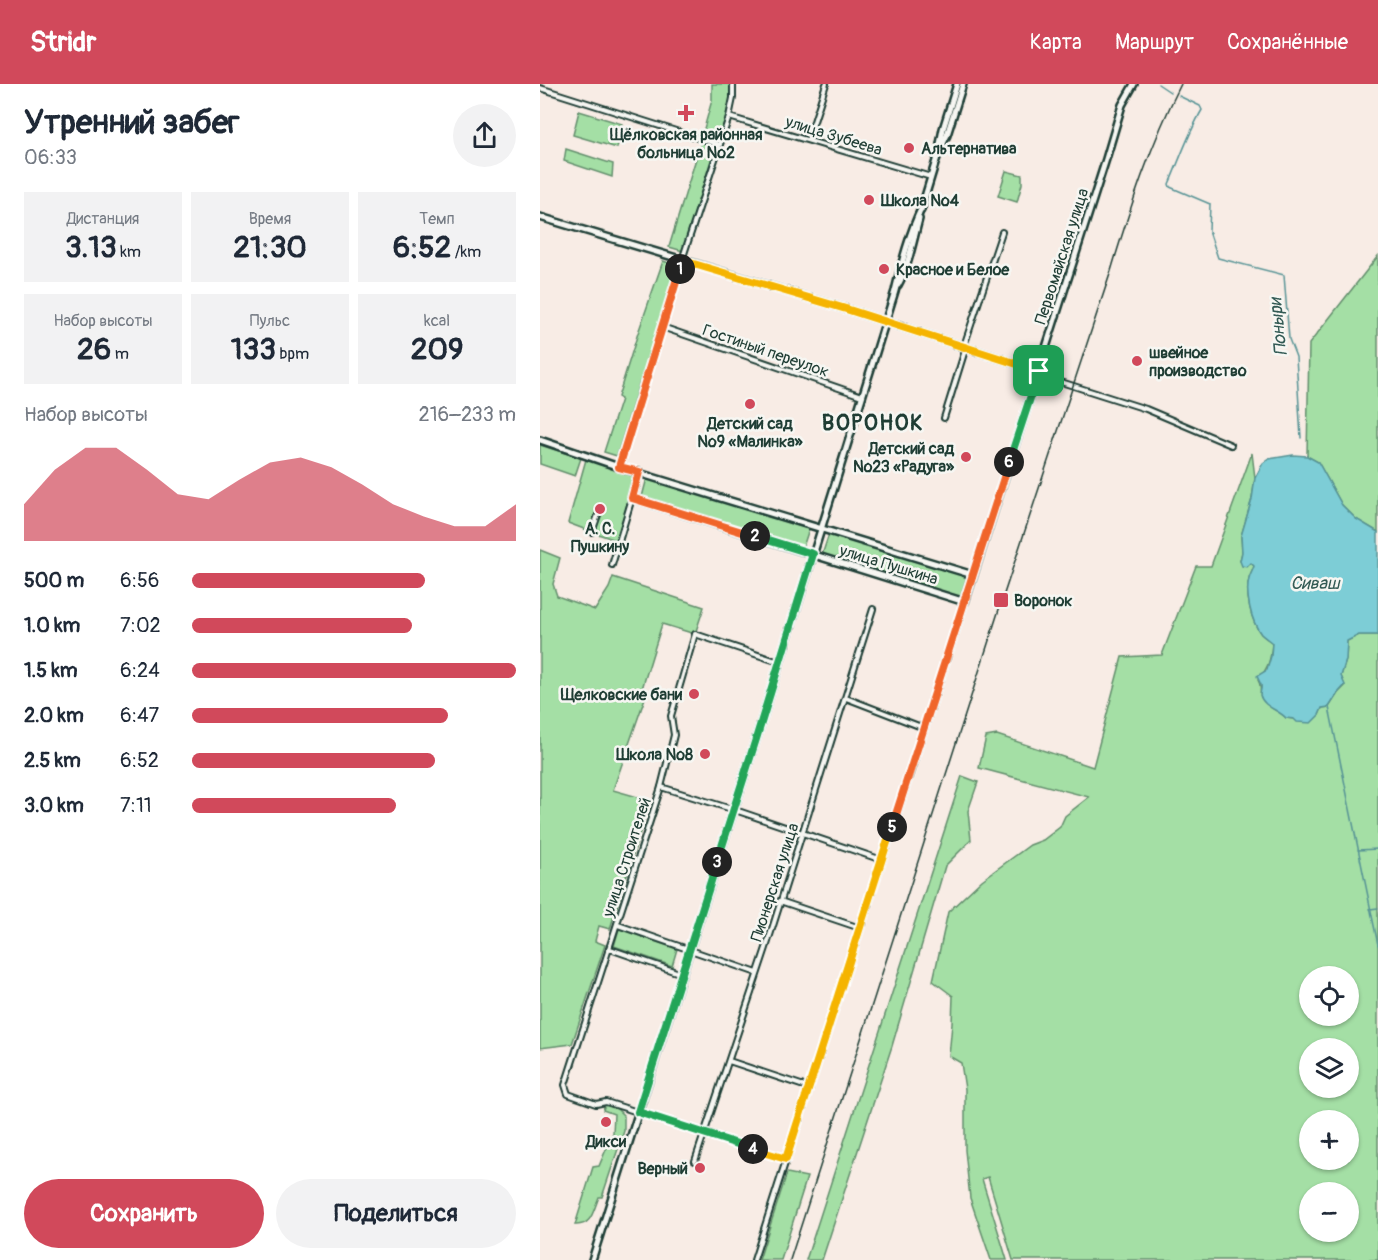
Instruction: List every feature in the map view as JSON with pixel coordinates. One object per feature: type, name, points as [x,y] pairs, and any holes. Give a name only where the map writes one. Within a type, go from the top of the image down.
[{"type":"street","points":[[619,467],[682,260],[729,117],[733,84]]},
{"type":"street","points":[[808,140],[826,84]]},
{"type":"street","points":[[592,1260],[885,322],[895,291],[903,277],[957,84]]},
{"type":"street","points":[[938,154],[947,135],[963,84]]},
{"type":"street","name":"Первомайская улица","points":[[754,1260],[1122,105],[1134,84]]},
{"type":"street","points":[[540,88],[720,145]]},
{"type":"street","name":"улица Зубеева","points":[[729,117],[931,177]]},
{"type":"street","points":[[540,217],[1039,371],[1061,382],[1146,409],[1231,445]]},
{"type":"street","points":[[944,418],[1002,232]]},
{"type":"street","name":"Гостиный переулок","points":[[662,327],[862,396]]},
{"type":"street","points":[[540,440],[639,472],[612,564]]},
{"type":"street","name":"улица Пушкина","points":[[639,472],[973,575]]},
{"type":"street","name":"улица Пушкина","points":[[632,498],[965,602]]},
{"type":"street","points":[[592,532],[598,515]]},
{"type":"street","name":"Пионерская улица","points":[[695,1161],[873,609]]},
{"type":"street","name":"улица Строителей","points":[[638,1112],[606,1102],[596,1104],[568,1094],[565,1085],[661,787],[674,735],[671,716],[695,634],[779,662]]},
{"type":"street","points":[[846,698],[924,728]]},
{"type":"street","points":[[661,787],[882,860]]},
{"type":"street","points":[[780,901],[860,928]]},
{"type":"street","points":[[618,925],[757,973]]},
{"type":"street","points":[[610,949],[682,974]]},
{"type":"street","points":[[729,1061],[810,1088]]},
{"type":"street","points":[[638,1112],[786,1159]]},
{"type":"green space","points":[[712,84],[731,84],[730,100],[721,133],[711,139],[702,136],[712,100]]},
{"type":"green space","points":[[579,111],[622,124],[617,148],[573,135]]},
{"type":"green space","points":[[701,142],[715,147],[683,251],[669,247]]},
{"type":"green space","points":[[566,149],[613,164],[612,177],[564,161]]},
{"type":"green space","points":[[1006,171],[1022,175],[1017,202],[998,196]]},
{"type":"green space","points":[[1378,256],[1378,532],[1356,519],[1342,505],[1318,462],[1307,456],[1309,344]]},
{"type":"green space","points":[[663,261],[678,266],[645,377],[640,381],[617,456],[604,452],[621,399],[618,397]]},
{"type":"green space","points":[[540,445],[581,458],[575,476],[540,464]]},
{"type":"green space","points":[[1252,453],[1255,478],[1252,499],[1241,536],[1240,561],[1251,563],[1254,566],[1248,585],[1250,607],[1257,629],[1272,642],[1269,662],[1258,680],[1262,699],[1286,718],[1319,715],[1322,708],[1329,707],[1345,686],[1341,676],[1346,660],[1347,641],[1359,635],[1378,635],[1378,1260],[1013,1260],[988,1177],[982,1179],[1007,1260],[991,1260],[970,1198],[965,1150],[965,1089],[961,1063],[949,1056],[953,996],[933,981],[948,912],[982,880],[1030,845],[1043,840],[1060,827],[1065,816],[1089,797],[979,768],[986,737],[997,735],[1093,767],[1122,657],[1162,655],[1196,566],[1211,566]]},
{"type":"green space","points":[[587,456],[639,472],[619,541],[568,523]]},
{"type":"green space","points":[[647,478],[809,529],[803,547],[642,497]]},
{"type":"green space","points":[[829,534],[967,576],[960,599],[822,555]]},
{"type":"green space","points":[[540,550],[560,558],[553,584],[557,596],[595,610],[613,577],[704,607],[695,634],[662,624],[641,692],[646,695],[613,790],[652,801],[649,803],[610,929],[599,926],[595,941],[605,945],[572,1044],[540,1048]]},
{"type":"green space","points":[[962,776],[978,782],[968,811],[971,840],[945,866],[892,1046],[822,1260],[806,1260]]},
{"type":"green space","points":[[619,929],[677,949],[672,966],[614,946]]},
{"type":"green space","points":[[605,1104],[617,1109],[624,1116],[624,1131],[602,1197],[599,1197],[588,1220],[581,1225],[575,1225],[593,1167],[599,1166],[613,1133],[614,1114],[603,1110]]},
{"type":"green space","points":[[787,1173],[807,1177],[781,1260],[759,1260]]},
{"type":"water","name":"Сиваш","points":[[1293,455],[1307,456],[1318,462],[1342,505],[1356,519],[1378,532],[1378,635],[1359,635],[1347,641],[1346,660],[1341,676],[1345,685],[1329,707],[1322,708],[1311,723],[1286,718],[1268,705],[1260,695],[1261,686],[1257,676],[1267,670],[1272,643],[1257,629],[1250,607],[1248,585],[1254,566],[1251,563],[1247,567],[1242,566],[1240,561],[1241,536],[1252,499],[1255,478],[1263,463],[1269,459]]},
{"type":"waterway","name":"Поныри","points":[[1158,84],[1170,92]]},
{"type":"waterway","name":"Поныри","points":[[1179,96],[1200,106],[1202,110],[1184,147],[1169,184],[1170,187],[1210,204],[1209,231],[1218,258],[1284,275],[1289,339],[1296,357],[1301,438]]},
{"type":"waterway","points":[[1329,707],[1378,945]]},
{"type":"waterway","points":[[1358,850],[1378,849]]},
{"type":"waterway","points":[[1370,909],[1378,908]]},
{"type":"railway","points":[[790,1260],[1002,600],[1134,200],[1160,129],[1181,84]]},
{"type":"place","name":"Щёлковская районная больница №2","points":[[686,113]]},
{"type":"place","name":"Альтернатива","points":[[909,148]]},
{"type":"place","name":"Школа №4","points":[[869,200]]},
{"type":"place","name":"Красное и Белое","points":[[884,269]]},
{"type":"place","name":"швейное производство","points":[[1137,361]]},
{"type":"place","name":"Детский сад №9 «Малинка»","points":[[750,404]]},
{"type":"place","name":"Детский сад №23 «Радуга»","points":[[966,457]]},
{"type":"place","name":"А. С. Пушкину","points":[[600,509]]},
{"type":"place","name":"Воронок","points":[[1001,600]]},
{"type":"place","name":"Щелковские бани","points":[[694,694]]},
{"type":"place","name":"Школа №8","points":[[705,754]]},
{"type":"place","name":"Дикси","points":[[606,1122]]},
{"type":"place","name":"Верный","points":[[700,1168]]},
{"type":"district","name":"ВОРОНОК","points":[[873,422]]},
{"type":"route","points":[[682,260],[846,309],[1039,371],[786,1159],[638,1112],[813,554],[632,498],[639,472],[619,467],[682,260]]}]
